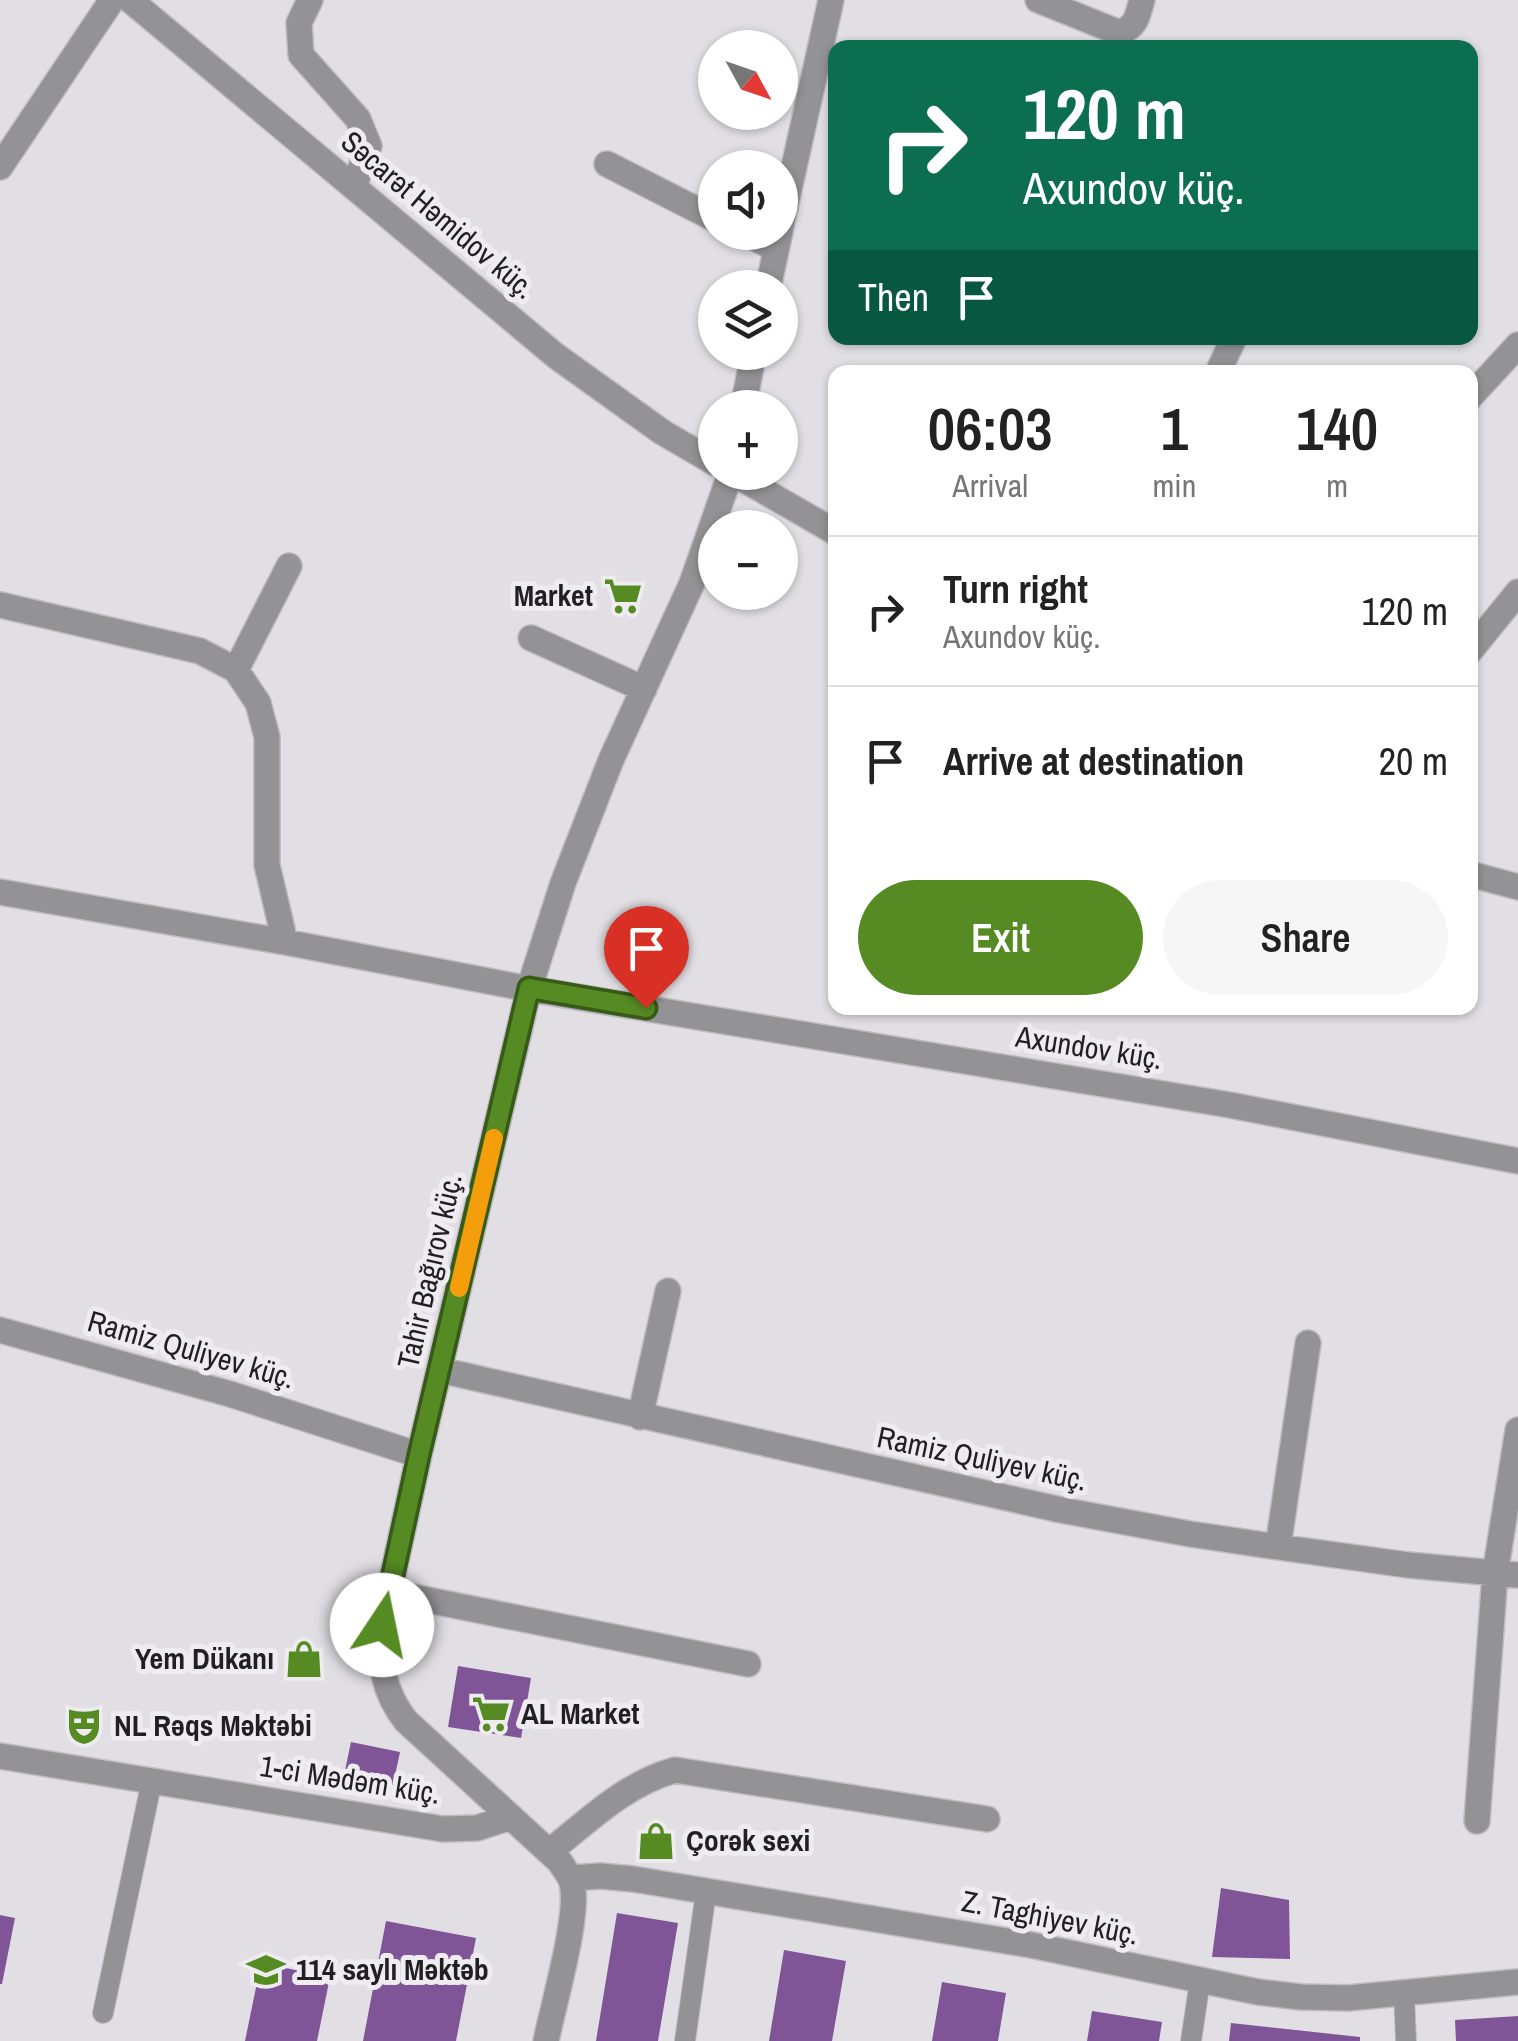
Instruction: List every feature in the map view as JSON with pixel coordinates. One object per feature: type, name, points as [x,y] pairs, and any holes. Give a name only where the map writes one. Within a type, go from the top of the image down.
[{"type":"street","points":[[0,167],[112,0]]},
{"type":"street","name":"Səcarət Həmidov küç.","points":[[130,0],[556,356],[698,453]]},
{"type":"street","points":[[310,0],[299,23],[301,55],[358,119],[369,146],[354,186]]},
{"type":"street","points":[[797,150],[831,0]]},
{"type":"street","points":[[1038,0],[1120,33],[1132,28],[1142,0]]},
{"type":"street","points":[[607,164],[698,210]]},
{"type":"street","points":[[1478,389],[1518,345]]},
{"type":"street","name":"Tahir Bağırov küç.","points":[[571,1878],[560,1862],[396,1708],[383,1675],[382,1625],[529,988],[563,883],[611,760],[692,583],[725,490]]},
{"type":"street","points":[[761,490],[828,528]]},
{"type":"street","points":[[236,670],[290,566]]},
{"type":"street","points":[[1478,640],[1518,592]]},
{"type":"street","points":[[0,606],[200,651],[236,670],[258,703],[267,736],[267,865],[285,942]]},
{"type":"street","points":[[532,638],[644,689]]},
{"type":"street","points":[[1478,876],[1518,887]]},
{"type":"street","name":"Axundov küç.","points":[[0,892],[529,988],[1230,1104],[1518,1161]]},
{"type":"street","points":[[640,1417],[668,1291]]},
{"type":"street","name":"Ramiz Quliyev küç.","points":[[0,1330],[230,1394],[419,1455]]},
{"type":"street","points":[[1278,1548],[1308,1343]]},
{"type":"street","name":"Ramiz Quliyev küç.","points":[[440,1370],[1061,1510],[1278,1548],[1507,1574]]},
{"type":"street","points":[[1477,1821],[1507,1574],[1518,1430]]},
{"type":"street","points":[[388,1592],[748,1664]]},
{"type":"street","name":"1-ci Mədəm küç.","points":[[0,1756],[443,1830],[478,1828],[510,1816]]},
{"type":"street","points":[[549,1852],[616,1798],[649,1778],[675,1770],[987,1819]]},
{"type":"street","points":[[546,2041],[570,1927],[571,1878]]},
{"type":"street","name":"Z. Taghiyev küç.","points":[[571,1878],[633,1879],[1032,1945],[1200,1981],[1302,1997],[1348,1998],[1518,1982]]},
{"type":"lane","points":[[103,2013],[152,1780]]},
{"type":"lane","points":[[685,2041],[706,1892]]},
{"type":"lane","points":[[1191,2041],[1200,1981]]},
{"type":"lane","points":[[1404,1994],[1406,2041]]},
{"type":"building","points":[[458,1666],[531,1678],[521,1738],[448,1727]]},
{"type":"building","points":[[351,1742],[400,1752],[393,1785],[344,1775]]},
{"type":"building","points":[[1221,1888],[1289,1900],[1290,1959],[1212,1957]]},
{"type":"building","points":[[617,1913],[678,1923],[658,2041],[596,2041]]},
{"type":"building","points":[[0,1915],[15,1918],[2,1984],[0,1984]]},
{"type":"building","points":[[386,1921],[476,1938],[456,2041],[363,2041]]},
{"type":"building","points":[[784,1950],[846,1961],[832,2041],[769,2041]]},
{"type":"building","points":[[261,1963],[330,1977],[317,2041],[245,2041]]},
{"type":"building","points":[[942,1982],[1006,1993],[998,2041],[932,2041]]},
{"type":"building","points":[[1092,2011],[1162,2022],[1159,2041],[1087,2041]]},
{"type":"building","points":[[1518,2016],[1518,2041],[1456,2041],[1455,2020]]},
{"type":"building","points":[[1231,2023],[1360,2037],[1360,2041],[1229,2041]]},
{"type":"slow traffic","points":[[459,1288],[494,1138]]},
{"type":"place","name":"Market","points":[[623,596]]},
{"type":"place","name":"Yem Dükanı","points":[[304,1659]]},
{"type":"place","name":"AL Market","points":[[491,1714]]},
{"type":"place","name":"NL Rəqs Məktəbi","points":[[84,1726]]},
{"type":"place","name":"Çorək sexi","points":[[656,1841]]},
{"type":"place","name":"114 saylı Məktəb","points":[[266,1970]]},
{"type":"route","points":[[382,1625],[529,988],[646,1008]]}]
